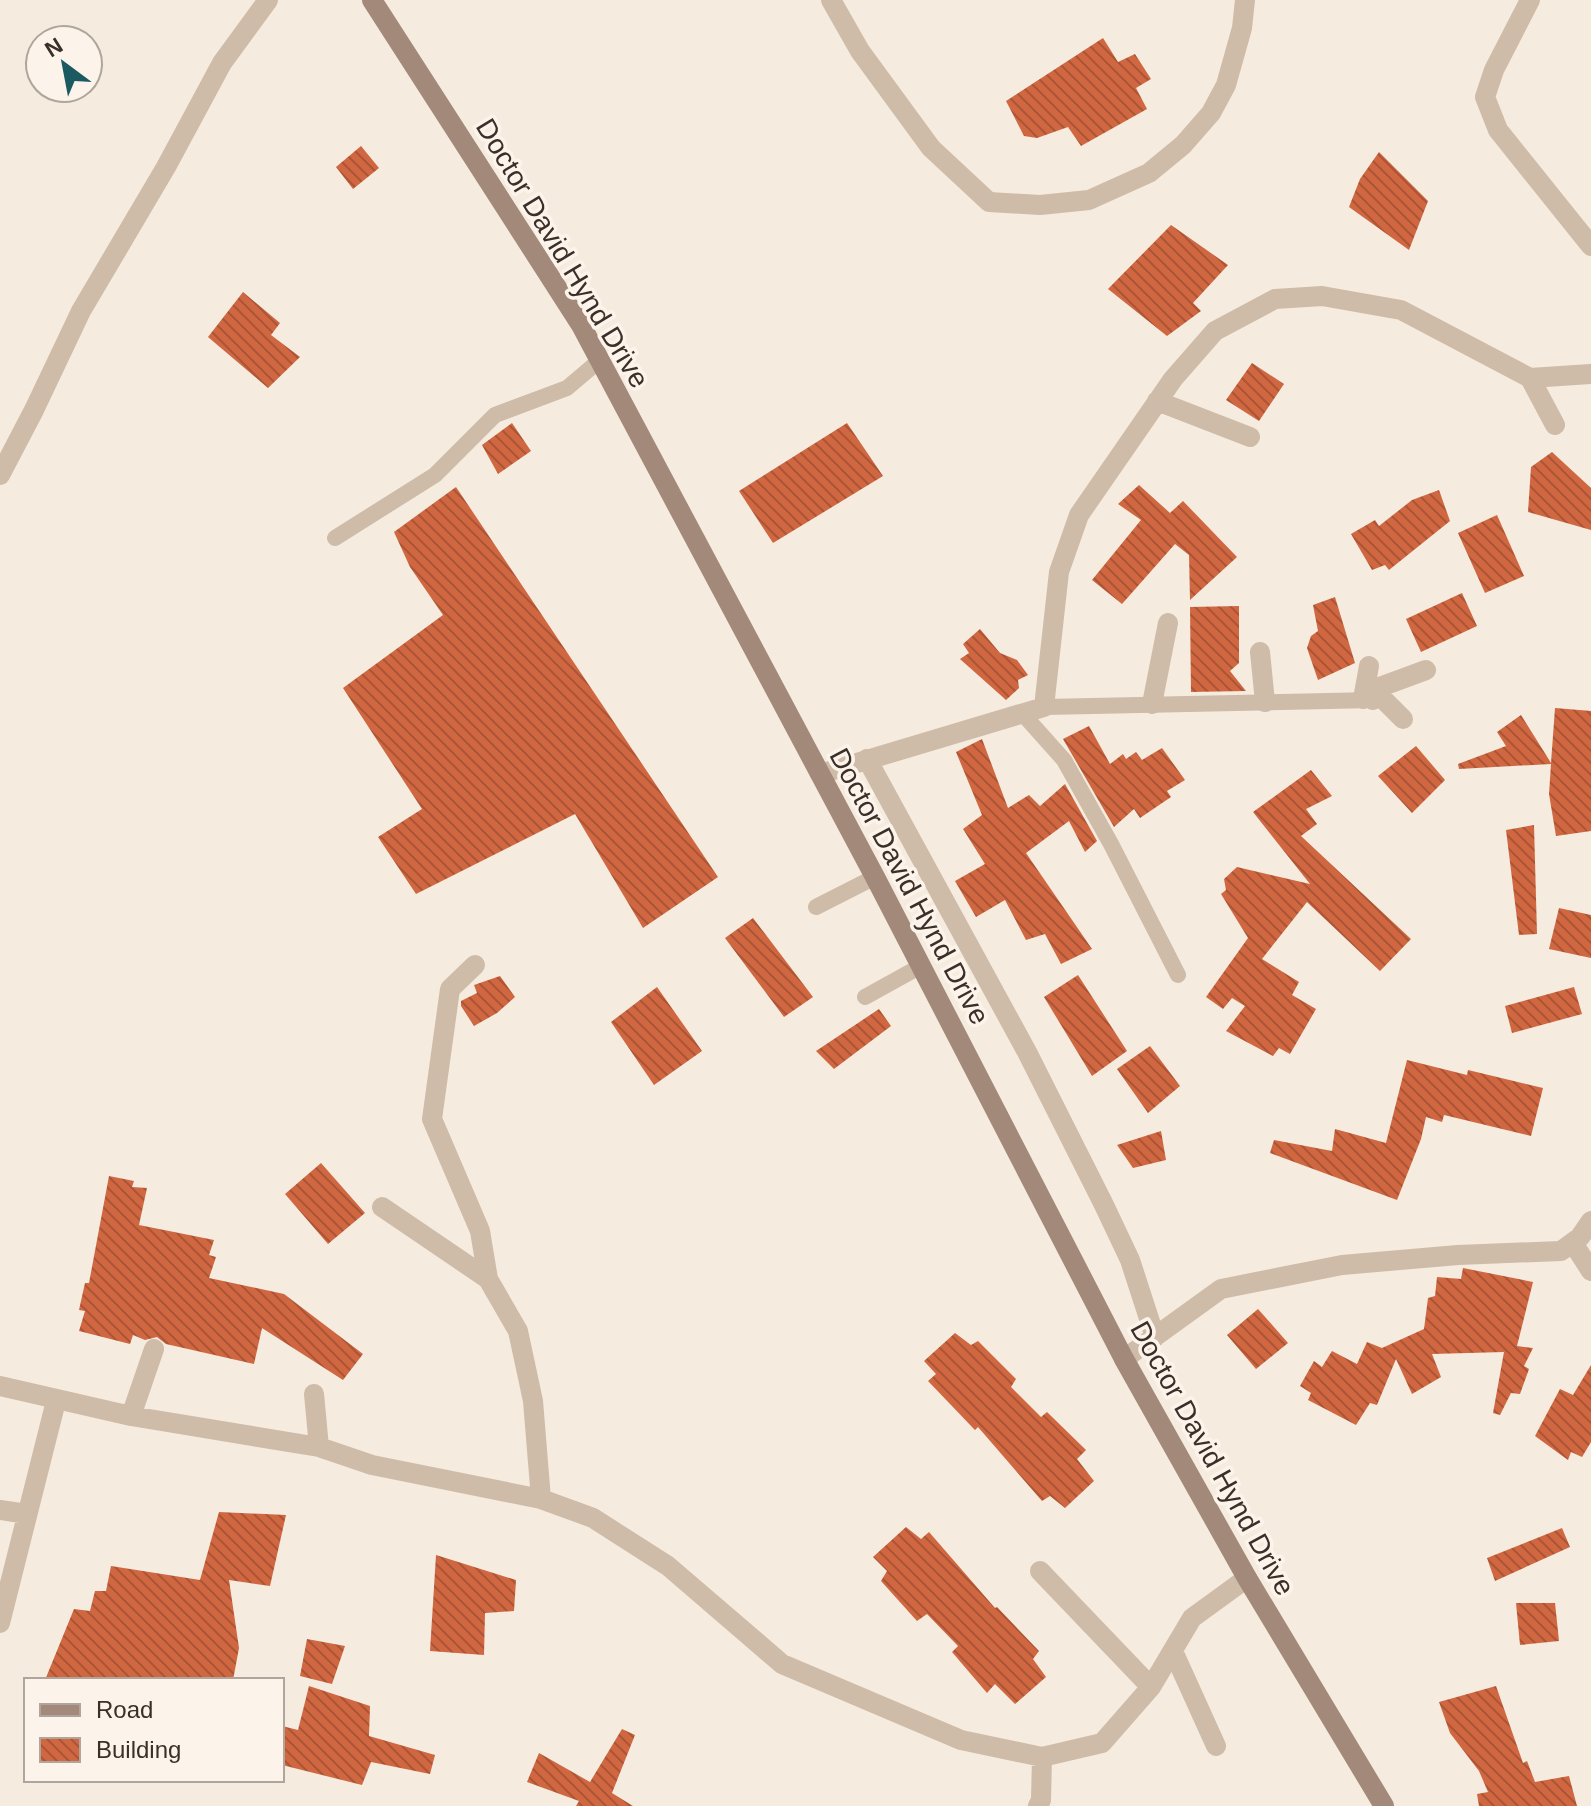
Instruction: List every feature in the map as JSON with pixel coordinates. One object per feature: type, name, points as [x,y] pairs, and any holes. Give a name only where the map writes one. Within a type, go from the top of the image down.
[{"type":"main road","name":"Doctor David Hynd Drive","points":[[372,0],[573,312],[600,360],[875,877],[1124,1359],[1247,1578],[1384,1806]]},
{"type":"street","points":[[0,475],[81,311],[166,167],[222,63],[268,0]]},
{"type":"street","points":[[831,0],[860,51],[931,148],[989,202],[1040,205],[1089,200],[1149,173],[1183,145],[1211,113],[1226,85],[1242,28],[1245,0]]},
{"type":"street","points":[[1530,0],[1494,70],[1485,97],[1498,130],[1591,246]]},
{"type":"street","points":[[820,774],[1044,707],[1059,572],[1079,515],[1173,379],[1215,331],[1275,299],[1322,296],[1401,310],[1530,378],[1591,374]]},
{"type":"street","points":[[1530,378],[1555,425]]},
{"type":"street","points":[[1157,401],[1250,437]]},
{"type":"street","points":[[1152,704],[1168,623]]},
{"type":"street","points":[[1260,652],[1265,702]]},
{"type":"street","points":[[1369,666],[1373,699],[1403,719]]},
{"type":"street","points":[[1373,699],[1380,687],[1426,670]]},
{"type":"street","points":[[867,759],[1027,1052],[1108,1214],[1130,1260],[1155,1337]]},
{"type":"street","points":[[475,965],[450,989],[432,1119],[480,1231],[488,1279],[518,1331],[533,1401],[541,1499]]},
{"type":"street","points":[[382,1207],[488,1279]]},
{"type":"street","points":[[1124,1359],[1221,1289],[1342,1265],[1407,1266],[1561,1251],[1580,1237],[1591,1221]]},
{"type":"street","points":[[1573,1243],[1591,1271]]},
{"type":"street","points":[[131,1416],[154,1349]]},
{"type":"street","points":[[0,1386],[131,1416],[319,1447],[372,1465],[541,1499],[593,1518],[668,1566],[782,1664],[961,1740],[1042,1757],[1102,1743],[1151,1687],[1192,1618],[1247,1578]]},
{"type":"street","points":[[314,1394],[319,1447]]},
{"type":"street","points":[[0,1623],[56,1401]]},
{"type":"street","points":[[0,1510],[27,1514]]},
{"type":"street","points":[[1040,1571],[1151,1687]]},
{"type":"street","points":[[1173,1651],[1216,1746]]},
{"type":"street","points":[[1038,1806],[1041,1800],[1042,1757]]},
{"type":"lane","points":[[335,538],[435,475],[495,415],[567,388],[600,360]]},
{"type":"lane","points":[[1044,707],[1373,699]]},
{"type":"lane","points":[[1022,713],[1064,760],[1178,975]]},
{"type":"lane","points":[[816,907],[875,877]]},
{"type":"lane","points":[[865,997],[921,966]]},
{"type":"building","points":[[1103,38],[1118,62],[1135,54],[1151,79],[1136,88],[1147,109],[1081,146],[1068,127],[1037,138],[1024,136],[1006,101]]},
{"type":"building","points":[[361,146],[379,168],[353,189],[336,167]]},
{"type":"building","points":[[1379,152],[1428,201],[1409,250],[1349,207],[1360,179]]},
{"type":"building","points":[[1171,225],[1228,265],[1193,303],[1201,311],[1167,336],[1108,289]]},
{"type":"building","points":[[243,292],[280,323],[271,335],[300,357],[268,388],[208,337]]},
{"type":"building","points":[[1252,363],[1284,384],[1259,421],[1226,400]]},
{"type":"building","points":[[512,423],[531,451],[498,474],[482,445]]},
{"type":"building","points":[[847,423],[883,476],[773,543],[739,491]]},
{"type":"building","points":[[1552,452],[1591,488],[1591,530],[1528,512],[1531,467]]},
{"type":"building","points":[[1139,485],[1170,513],[1183,501],[1237,557],[1190,600],[1189,555],[1175,544],[1122,604],[1092,580],[1141,520],[1118,504]]},
{"type":"building","points":[[456,487],[718,877],[643,928],[575,814],[416,894],[378,837],[422,809],[343,688],[443,615],[410,567],[394,532]]},
{"type":"building","points":[[1439,490],[1450,521],[1389,570],[1385,565],[1372,570],[1351,534],[1375,520],[1379,526],[1412,500]]},
{"type":"building","points":[[1497,515],[1524,576],[1485,593],[1458,533]]},
{"type":"building","points":[[1462,593],[1477,626],[1421,652],[1406,619]]},
{"type":"building","points":[[1335,597],[1355,663],[1318,680],[1307,648],[1311,636],[1318,631],[1313,605]]},
{"type":"building","points":[[1239,606],[1239,663],[1230,671],[1246,691],[1191,692],[1190,607]]},
{"type":"building","points":[[980,629],[1000,653],[1017,660],[1028,675],[1018,680],[1019,688],[1006,700],[960,659],[969,653],[963,644]]},
{"type":"building","points":[[1555,708],[1591,711],[1591,831],[1556,836],[1549,794],[1551,764],[1459,769],[1458,764],[1506,746],[1497,732],[1521,715],[1551,763]]},
{"type":"building","points":[[1089,726],[1110,764],[1123,754],[1126,759],[1136,752],[1142,760],[1162,748],[1185,780],[1167,791],[1171,797],[1140,818],[1134,809],[1114,827],[1063,739]]},
{"type":"building","points":[[982,739],[1008,808],[1029,795],[1040,806],[1065,784],[1097,841],[1085,852],[1069,821],[1026,853],[1092,949],[1061,964],[1045,934],[1026,940],[1005,900],[976,917],[955,881],[985,864],[963,829],[982,815],[956,752]]},
{"type":"building","points":[[1416,746],[1445,780],[1412,813],[1378,776]]},
{"type":"building","points":[[1311,770],[1332,796],[1306,809],[1317,824],[1301,836],[1411,939],[1380,971],[1307,902],[1262,959],[1299,982],[1292,995],[1316,1009],[1290,1054],[1279,1048],[1273,1056],[1226,1031],[1245,1006],[1232,998],[1223,1009],[1206,997],[1248,938],[1221,894],[1226,890],[1224,879],[1237,867],[1310,884],[1253,812]]},
{"type":"building","points":[[1534,825],[1537,934],[1519,935],[1506,830]]},
{"type":"building","points":[[1559,908],[1591,915],[1591,958],[1549,949]]},
{"type":"building","points":[[753,918],[813,997],[784,1017],[725,938]]},
{"type":"building","points":[[1078,975],[1127,1051],[1092,1076],[1044,997]]},
{"type":"building","points":[[500,976],[515,997],[497,1013],[474,1026],[461,1001],[477,993],[474,985]]},
{"type":"building","points":[[657,987],[702,1051],[654,1085],[611,1022]]},
{"type":"building","points":[[1574,987],[1582,1014],[1512,1033],[1505,1006]]},
{"type":"building","points":[[879,1009],[891,1026],[834,1069],[816,1051]]},
{"type":"building","points":[[1150,1046],[1180,1086],[1148,1113],[1117,1069]]},
{"type":"building","points":[[1407,1060],[1467,1075],[1468,1070],[1543,1088],[1531,1136],[1444,1115],[1442,1122],[1426,1117],[1421,1139],[1397,1200],[1270,1153],[1274,1140],[1332,1151],[1335,1129],[1386,1143]]},
{"type":"building","points":[[1161,1131],[1166,1160],[1133,1168],[1117,1145]]},
{"type":"building","points":[[321,1163],[365,1213],[328,1244],[285,1194]]},
{"type":"building","points":[[109,1176],[134,1181],[132,1187],[147,1188],[139,1225],[214,1240],[209,1255],[216,1257],[209,1278],[284,1294],[363,1354],[343,1380],[262,1328],[254,1364],[166,1344],[157,1337],[145,1340],[133,1335],[130,1344],[79,1331],[85,1311],[79,1310],[85,1283],[89,1283]]},
{"type":"building","points":[[1463,1268],[1533,1282],[1517,1346],[1533,1348],[1524,1366],[1529,1369],[1520,1394],[1511,1393],[1500,1415],[1493,1413],[1504,1352],[1432,1354],[1441,1377],[1412,1394],[1396,1359],[1377,1405],[1370,1403],[1356,1425],[1308,1400],[1311,1393],[1300,1386],[1314,1361],[1322,1367],[1332,1351],[1357,1364],[1367,1342],[1382,1348],[1424,1329],[1428,1298],[1435,1296],[1437,1277],[1461,1279]]},
{"type":"building","points":[[1258,1309],[1288,1343],[1256,1369],[1227,1335]]},
{"type":"building","points":[[955,1333],[971,1345],[978,1341],[1016,1379],[1011,1387],[1041,1417],[1047,1412],[1086,1450],[1077,1459],[1094,1481],[1065,1508],[1050,1496],[1042,1501],[978,1427],[975,1430],[928,1381],[936,1374],[924,1361]]},
{"type":"building","points":[[1591,1365],[1591,1442],[1582,1457],[1571,1452],[1568,1460],[1535,1436],[1560,1389],[1573,1395]]},
{"type":"building","points":[[219,1512],[286,1515],[270,1586],[229,1580],[239,1648],[233,1678],[46,1678],[74,1609],[90,1611],[95,1591],[106,1591],[111,1566],[200,1580]]},
{"type":"building","points":[[906,1527],[921,1539],[929,1532],[995,1608],[1039,1651],[1033,1659],[1046,1677],[1015,1704],[995,1684],[987,1693],[952,1652],[958,1646],[927,1614],[917,1621],[881,1581],[887,1571],[873,1557]]},
{"type":"building","points":[[1562,1528],[1570,1547],[1495,1581],[1487,1558]]},
{"type":"building","points":[[436,1555],[516,1580],[514,1611],[485,1613],[484,1655],[430,1651]]},
{"type":"building","points":[[1516,1603],[1555,1603],[1559,1641],[1520,1645]]},
{"type":"building","points":[[307,1639],[345,1646],[332,1684],[300,1676]]},
{"type":"building","points":[[309,1686],[370,1706],[369,1736],[435,1755],[430,1774],[371,1762],[362,1785],[284,1766],[284,1726],[298,1730]]},
{"type":"building","points":[[1496,1686],[1523,1763],[1527,1761],[1535,1782],[1569,1776],[1577,1806],[1479,1806],[1477,1794],[1488,1792],[1479,1771],[1450,1733],[1439,1702]]},
{"type":"building","points":[[622,1729],[635,1735],[612,1793],[633,1806],[576,1806],[579,1801],[527,1782],[539,1753],[590,1782]]}]
